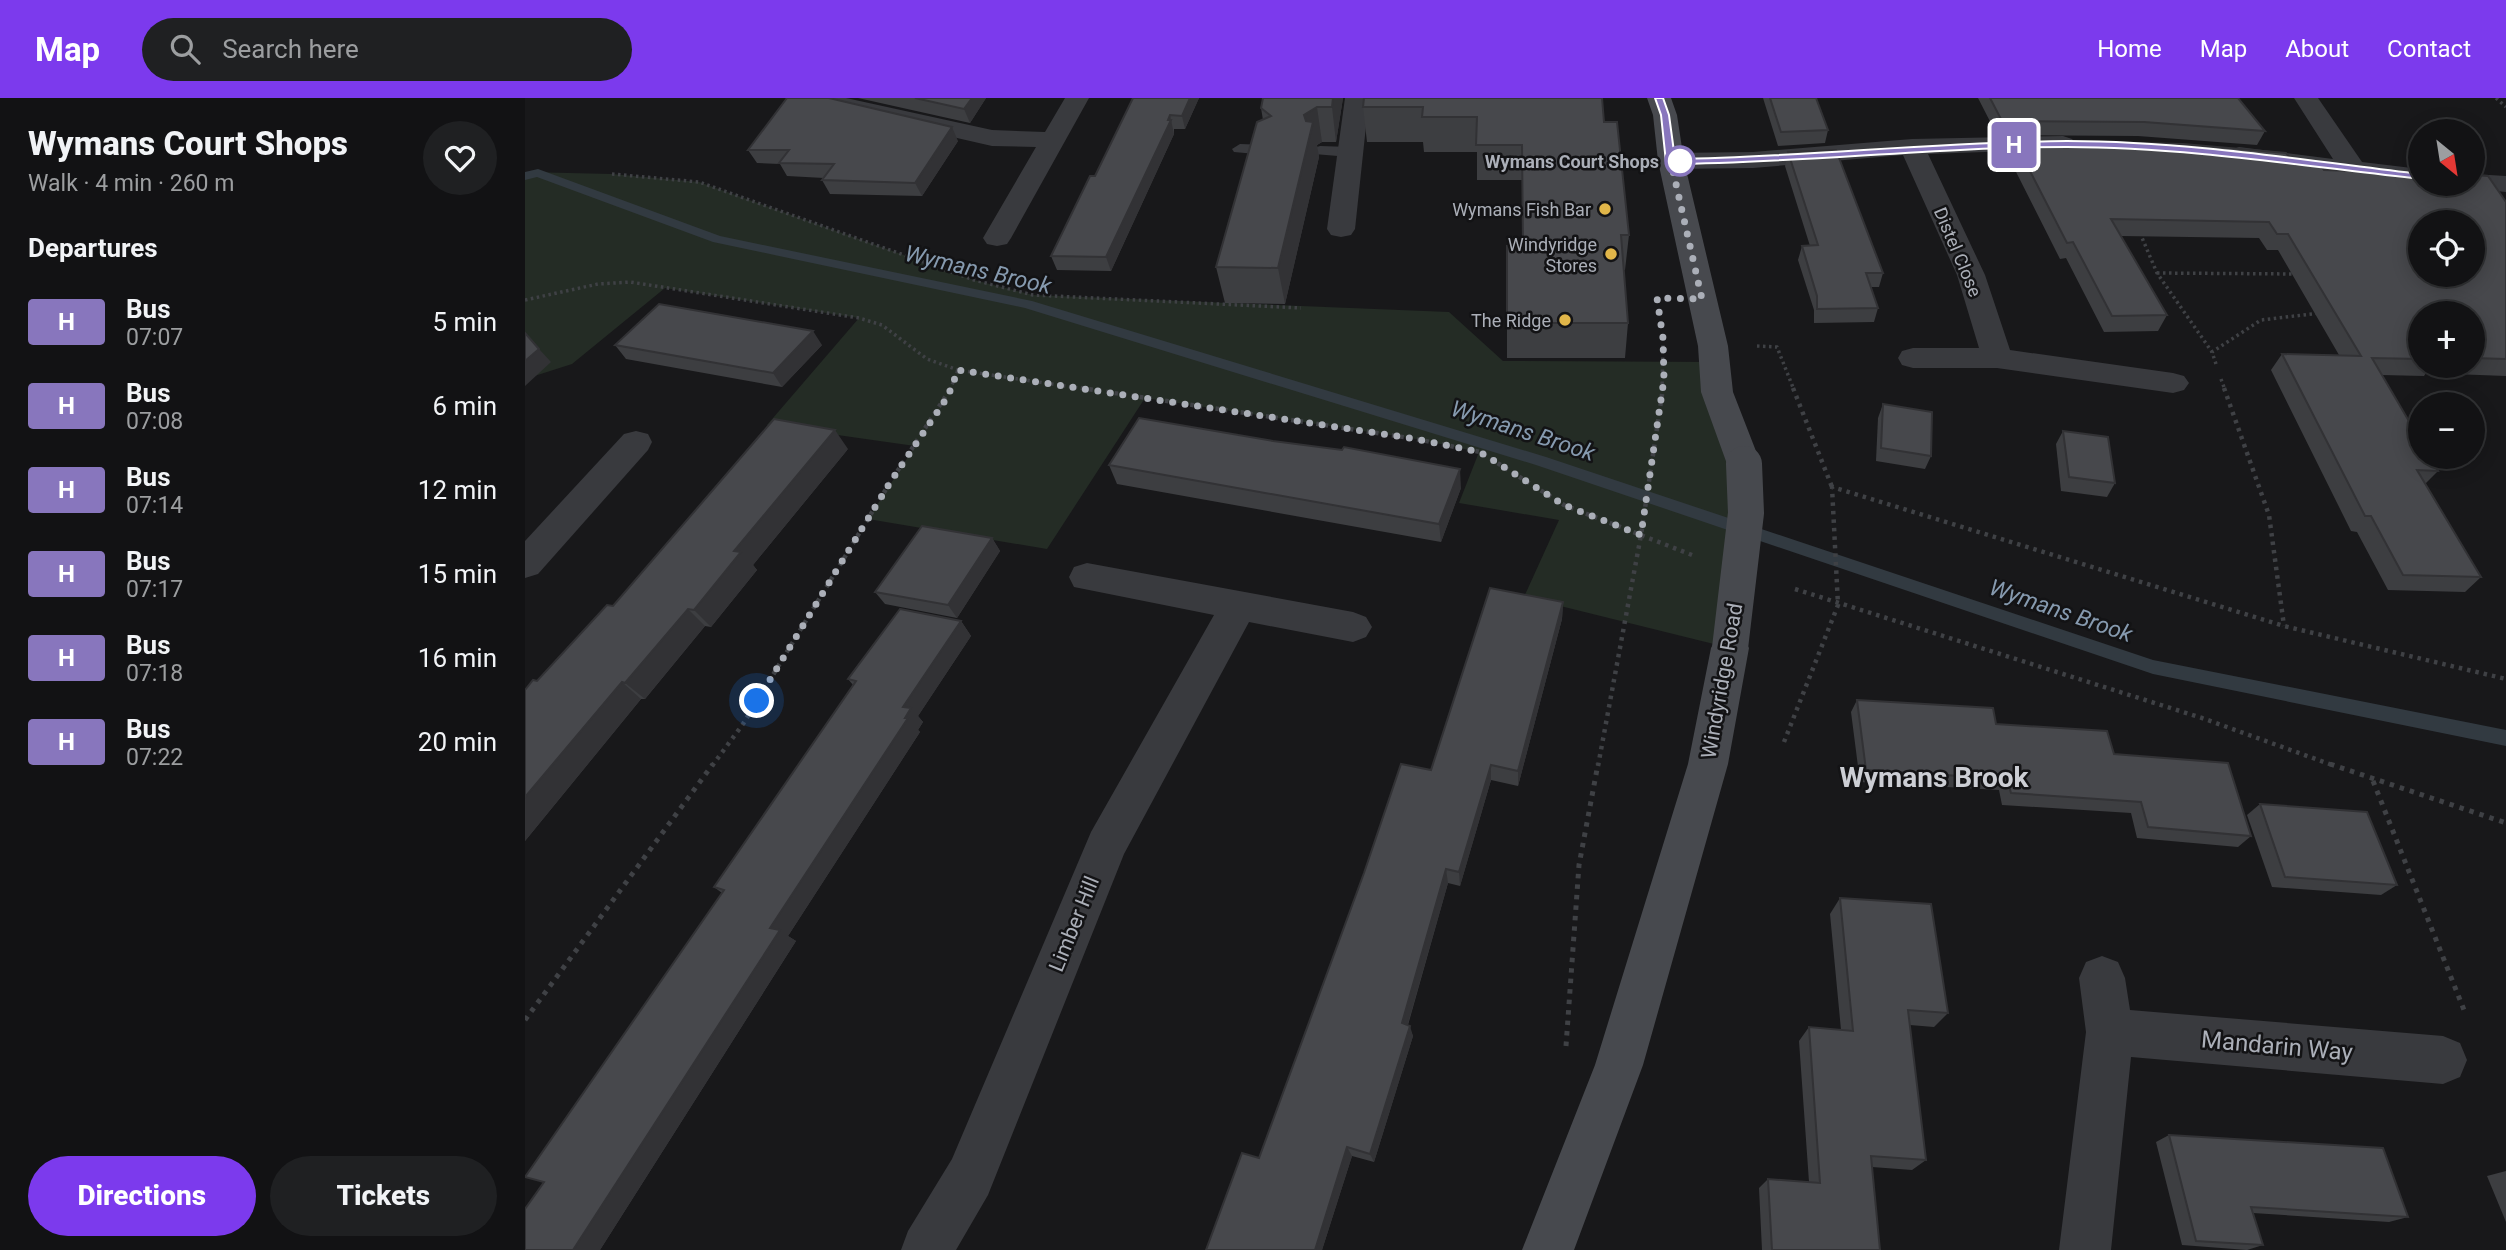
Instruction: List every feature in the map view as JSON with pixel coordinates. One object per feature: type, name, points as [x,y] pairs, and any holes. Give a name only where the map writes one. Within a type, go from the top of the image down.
[{"type":"street","points":[[813,98],[992,138],[1052,140]]},
{"type":"street","points":[[997,238],[1077,98]]},
{"type":"street","points":[[1341,229],[1357,98]]},
{"type":"street","name":"Windyridge Road","points":[[1548,1250],[1619,1065],[1708,764],[1730,648],[1746,513],[1744,464],[1720,407],[1711,362],[1713,346],[1671,162],[1660,98]]},
{"type":"street","points":[[2306,98],[2352,167]]},
{"type":"street","points":[[1671,162],[1753,160],[1912,148],[2092,145]]},
{"type":"street","name":"Distel Close","points":[[1912,148],[1971,275],[1997,358]]},
{"type":"street","points":[[2210,152],[2408,175]]},
{"type":"street","points":[[2485,183],[2506,184]]},
{"type":"street","points":[[1913,358],[1997,358],[2173,383]]},
{"type":"street","points":[[525,564],[636,442]]},
{"type":"street","points":[[1087,577],[1353,627]]},
{"type":"street","name":"Limber Hill","points":[[927,1250],[970,1177],[1106,846],[1238,607]]},
{"type":"street","points":[[2085,1250],[2110,1032],[2102,978]]},
{"type":"street","name":"Mandarin Way","points":[[2110,1032],[2444,1060]]},
{"type":"lane","points":[[1240,149],[1267,150]]},
{"type":"lane","points":[[1319,151],[1350,152]]},
{"type":"path","points":[[2496,98],[2506,107]]},
{"type":"path","points":[[612,174],[699,182],[974,279],[1033,295],[1301,308]]},
{"type":"path","points":[[2136,222],[2157,273],[2212,352],[2216,365]]},
{"type":"path","points":[[2157,273],[2308,274]]},
{"type":"path","points":[[525,299],[598,284],[630,282],[859,318],[882,325],[927,359],[958,370],[1416,439],[1480,452],[1564,505],[1702,559]]},
{"type":"path","points":[[2212,352],[2261,320],[2327,312]]},
{"type":"path","points":[[1565,1060],[1579,865],[1641,535],[1664,379],[1663,338]]},
{"type":"path","points":[[1713,346],[1777,346],[1832,487],[1838,605],[1784,742]]},
{"type":"path","points":[[525,1020],[743,724],[891,481],[948,396],[958,370]]},
{"type":"path","points":[[2221,377],[2269,516],[2284,626]]},
{"type":"path","points":[[1832,487],[2284,626],[2506,679]]},
{"type":"path","points":[[1795,589],[1838,605],[2202,718],[2373,780],[2506,823]]},
{"type":"path","points":[[2373,780],[2479,1046],[2444,1060]]},
{"type":"shaded area","points":[[525,172],[612,174],[699,182],[974,280],[1033,295],[1449,312],[1503,361],[1711,362],[1744,464],[1730,648],[1524,597],[1559,520],[1459,503],[1479,452],[1416,439],[1145,398],[1047,549],[868,519],[915,446],[767,425],[859,318],[665,288],[572,364],[525,379]]},
{"type":"building","points":[[787,98],[829,98],[952,127],[915,183],[822,180],[834,164],[779,163],[789,150],[748,150]]},
{"type":"building","points":[[915,98],[972,98],[964,109]]},
{"type":"building","points":[[1133,98],[1190,98],[1182,116],[1170,115],[1168,120],[1171,120],[1106,257],[1051,256],[1090,176],[1095,176]]},
{"type":"building","points":[[1263,98],[1333,98],[1332,107],[1317,107],[1304,115],[1306,121],[1313,122],[1278,268],[1216,267],[1257,122],[1271,116],[1261,108]]},
{"type":"building","points":[[1364,98],[1602,98],[1604,122],[1617,122],[1629,235],[1621,235],[1628,323],[1507,323],[1507,246],[1523,246],[1522,145],[1476,145],[1477,117],[1422,117],[1423,107],[1363,107]]},
{"type":"building","points":[[1770,98],[1816,98],[1828,130],[1781,132]]},
{"type":"building","points":[[1990,98],[2238,98],[2265,131],[2144,122],[2002,121]]},
{"type":"building","points":[[2014,140],[2183,144],[2286,153],[2296,165],[2320,165],[2324,170],[2408,173],[2408,196],[2485,196],[2485,176],[2488,176],[2506,202],[2506,359],[2485,358],[2485,301],[2408,301],[2408,359],[2372,358],[2408,420],[2408,469],[2437,469],[2438,471],[2417,470],[2481,577],[2403,575],[2371,516],[2365,516],[2282,354],[2361,356],[2288,234],[2277,234],[2269,222],[2111,219],[2167,315],[2112,316],[2073,242],[2067,243]]},
{"type":"building","points":[[1836,150],[1883,273],[1866,273],[1878,308],[1817,309],[1817,296],[1802,246],[1818,245],[1788,152]]},
{"type":"building","points":[[659,304],[813,331],[773,373],[615,345]]},
{"type":"building","points":[[525,333],[539,349],[525,361]]},
{"type":"building","points":[[1883,404],[1932,412],[1931,456],[1881,448]]},
{"type":"building","points":[[1139,418],[1273,441],[1342,450],[1344,447],[1460,469],[1439,524],[1109,465]]},
{"type":"building","points":[[774,419],[835,430],[734,551],[741,552],[694,610],[688,609],[625,683],[622,682],[525,797],[525,690],[533,680],[537,681],[607,605],[613,606]]},
{"type":"building","points":[[2063,431],[2108,437],[2115,483],[2069,477]]},
{"type":"building","points":[[922,526],[992,538],[948,605],[875,592]]},
{"type":"building","points":[[1490,588],[1563,602],[1518,771],[1491,765],[1459,872],[1446,869],[1402,1023],[1410,1026],[1370,1154],[1347,1147],[1315,1250],[1206,1250],[1242,1153],[1259,1158],[1364,873],[1401,764],[1431,770]]},
{"type":"building","points":[[900,609],[961,621],[903,707],[911,708],[905,718],[908,718],[770,928],[780,930],[573,1250],[525,1250],[525,1209],[544,1182],[525,1177],[724,890],[714,887],[856,681],[848,679]]},
{"type":"building","points":[[1857,700],[1993,708],[1996,724],[2107,731],[2114,754],[2228,763],[2251,836],[2148,827],[2141,802],[2011,793],[2007,779],[1866,770]]},
{"type":"building","points":[[2260,804],[2367,812],[2397,885],[2285,877]]},
{"type":"building","points":[[1840,898],[1931,904],[1948,1013],[1908,1010],[1926,1160],[1871,1156],[1880,1250],[1772,1250],[1768,1179],[1820,1183],[1809,1027],[1853,1031]]},
{"type":"building","points":[[2169,1135],[2383,1148],[2408,1217],[2251,1207],[2263,1245],[2196,1241]]},
{"type":"waterway","name":"Wymans Brook","points":[[525,176],[538,173],[717,239],[1027,304],[1541,461],[2153,667],[2506,738]]},
{"type":"bus line","name":"H","points":[[1659,98],[1665,115],[1671,162],[1753,160],[1949,146],[2069,144],[2197,150],[2408,175]]},
{"type":"place","name":"Wymans Court Shops","points":[[1680,161]]},
{"type":"place","name":"Wymans Fish Bar","points":[[1605,209]]},
{"type":"place","name":"Windyridge Stores","points":[[1611,254]]},
{"type":"place","name":"The Ridge","points":[[1565,320]]},
{"type":"district","name":"Wymans Brook","points":[[1934,777]]},
{"type":"route","points":[[757,701],[891,481],[948,396],[958,370],[1416,439],[1480,452],[1564,505],[1641,535],[1664,379],[1663,338],[1657,298],[1702,299],[1671,162],[1680,161]]}]
